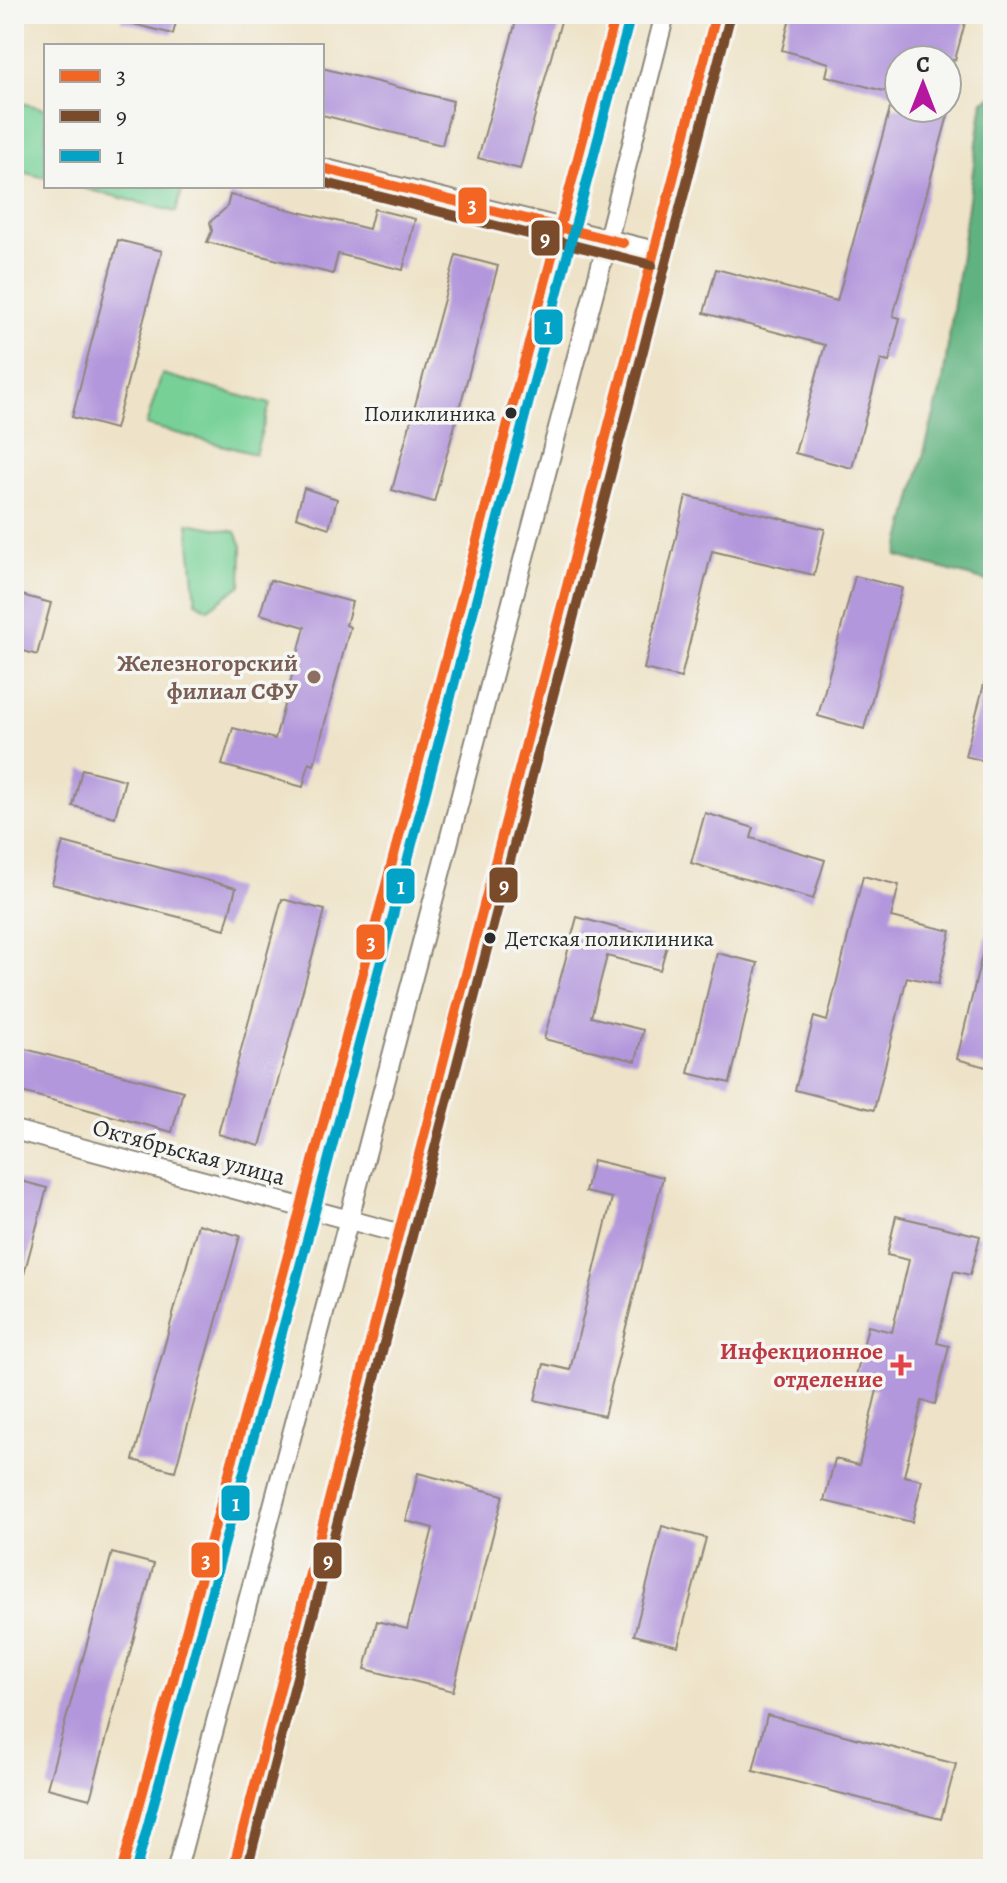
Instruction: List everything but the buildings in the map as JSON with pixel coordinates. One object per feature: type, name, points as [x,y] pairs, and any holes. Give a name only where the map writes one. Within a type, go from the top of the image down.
[{"type":"street","points":[[177,1869],[665,14]]},
{"type":"street","points":[[324,168],[655,251]]},
{"type":"street","name":"Октябрьская улица","points":[[14,1130],[398,1233]]},
{"type":"green space","points":[[993,96],[993,583],[897,556],[943,380],[983,101]]},
{"type":"green space","points":[[14,101],[44,108],[44,178],[14,170]]},
{"type":"green space","points":[[83,188],[182,188],[176,212]]},
{"type":"green space","points":[[162,374],[270,404],[255,454],[146,425]]},
{"type":"green space","points":[[188,523],[236,532],[242,546],[241,585],[208,609],[196,602]]},
{"type":"transit line","name":"3","points":[[122,1869],[301,1207],[616,14]]},
{"type":"transit line","name":"3","points":[[233,1869],[716,14]]},
{"type":"transit line","name":"9","points":[[247,1869],[730,17]]},
{"type":"transit line","name":"1","points":[[136,1869],[315,1211],[630,18]]},
{"type":"transit line","name":"3","points":[[324,168],[623,243]]},
{"type":"transit line","name":"9","points":[[324,183],[652,265]]},
{"type":"place","name":"Поликлиника","points":[[511,413]]},
{"type":"place","name":"Железногорский филиал СФУ","points":[[314,677]]},
{"type":"place","name":"Детская поликлиника","points":[[490,938]]},
{"type":"place","name":"Инфекционное отделение","points":[[901,1365]]}]
